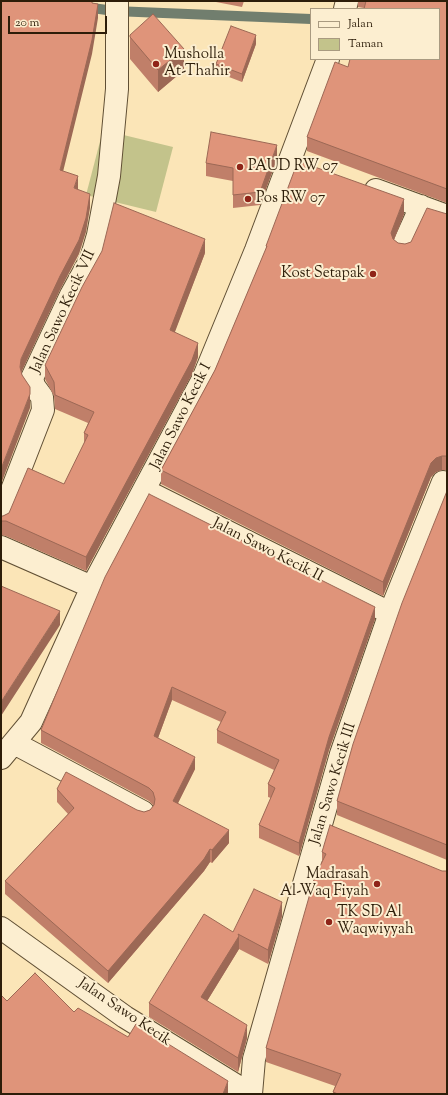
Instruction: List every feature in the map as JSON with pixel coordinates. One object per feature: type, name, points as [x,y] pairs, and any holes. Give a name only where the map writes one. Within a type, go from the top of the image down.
[{"type":"street","name":"Jalan Sawo Kecik VII","points":[[1,518],[43,410],[42,397],[34,386],[32,378],[91,259],[98,235],[109,176],[117,88],[117,8]]},
{"type":"street","name":"Jalan Sawo Kecik I","points":[[7,751],[32,722],[92,587],[204,379],[256,250],[328,60]]},
{"type":"street","points":[[291,159],[312,167]]},
{"type":"street","points":[[356,182],[447,216]]},
{"type":"street","points":[[403,246],[421,206]]},
{"type":"street","name":"Jalan Sawo Kecik III","points":[[251,1094],[254,1059],[331,826],[341,754],[390,613],[443,482]]},
{"type":"street","name":"Jalan Sawo Kecik II","points":[[144,490],[390,613]]},
{"type":"street","points":[[1,547],[92,587]]},
{"type":"street","points":[[7,751],[143,812]]},
{"type":"street","name":"Jalan Sawo Kecik","points":[[1,928],[125,1017],[251,1094]]},
{"type":"green space","points":[[103,130],[173,147],[156,212],[86,195]]},
{"type":"building","points":[[1,1],[92,1],[92,3],[98,4],[92,40],[60,170],[78,176],[74,188],[90,194],[86,218],[79,240],[60,276],[21,359],[20,367],[22,375],[30,387],[30,394],[1,469]]},
{"type":"building","points":[[366,1],[447,1],[447,189],[307,137],[335,62],[348,67],[350,60],[440,60],[440,8],[364,8]]},
{"type":"building","points":[[153,14],[184,49],[158,70],[130,37],[130,35]]},
{"type":"building","points":[[231,26],[256,35],[242,74],[216,64]]},
{"type":"building","points":[[211,132],[277,145],[260,192],[233,195],[233,168],[206,163]]},
{"type":"building","points":[[298,161],[404,199],[391,233],[393,239],[398,243],[405,244],[411,242],[427,208],[447,214],[447,456],[436,458],[431,463],[383,582],[161,470],[215,370],[267,246]]},
{"type":"building","points":[[114,203],[205,239],[170,330],[198,343],[192,360],[86,557],[6,521],[1,521],[1,516],[9,513],[28,468],[64,484],[88,435],[84,433],[94,412],[55,395],[54,382],[45,365],[82,287],[102,251]]},
{"type":"building","points":[[447,491],[447,845],[337,801],[353,744],[402,603]]},
{"type":"building","points":[[149,494],[375,607],[329,737],[299,843],[259,825],[275,788],[268,784],[279,760],[217,730],[226,712],[172,687],[154,736],[195,757],[173,801],[229,830],[212,850],[210,849],[204,859],[108,971],[5,881],[74,808],[57,789],[66,772],[137,810],[144,812],[150,810],[154,805],[155,799],[153,792],[149,788],[41,730],[105,577]]},
{"type":"building","points":[[1,586],[60,611],[1,702]]},
{"type":"building","points":[[330,825],[442,871],[447,871],[447,1094],[338,1094],[333,1092],[341,1074],[266,1048],[315,876],[326,854],[322,852]]},
{"type":"building","points":[[254,889],[282,902],[268,950],[238,934],[239,936],[201,997],[247,1025],[238,1058],[149,1003],[204,914],[233,932]]},
{"type":"building","points":[[35,973],[74,1012],[78,1008],[128,1037],[136,1024],[228,1081],[223,1094],[1,1094],[1,995],[7,1001]]},
{"type":"waterway","points":[[85,7],[114,11],[310,19]]},
{"type":"place","name":"Musholla At-Thahir","points":[[156,64]]},
{"type":"place","name":"PAUD RW 07","points":[[240,167]]},
{"type":"place","name":"Pos RW 07","points":[[248,199]]},
{"type":"place","name":"Kost Setapak","points":[[373,274]]},
{"type":"place","name":"Madrasah Al-Waq Fiyah","points":[[377,884]]},
{"type":"place","name":"TK SD Al Waqwiyyah","points":[[329,922]]}]
